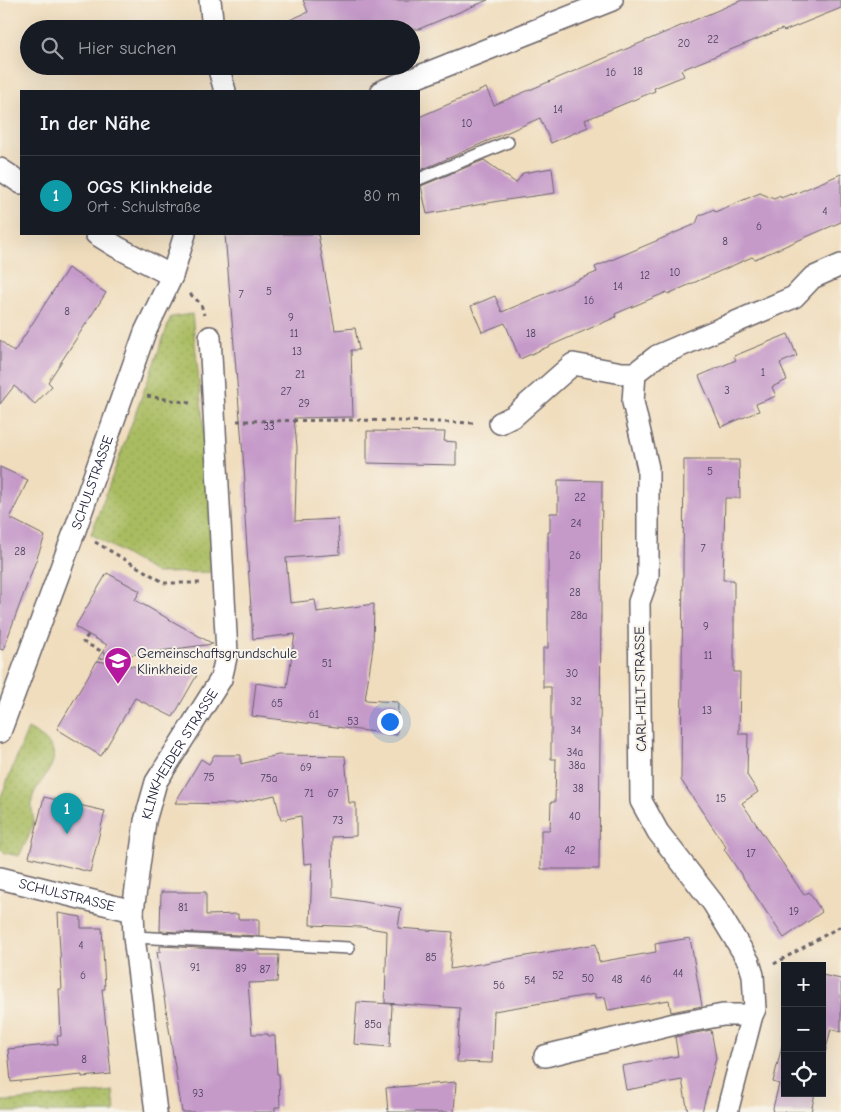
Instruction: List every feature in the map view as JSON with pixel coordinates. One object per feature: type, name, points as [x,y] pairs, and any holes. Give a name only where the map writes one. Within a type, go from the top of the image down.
[{"type":"street","points":[[210,0],[212,20]]},
{"type":"street","points":[[385,90],[612,0]]},
{"type":"street","points":[[221,75],[225,90]]},
{"type":"street","points":[[0,169],[20,182]]},
{"type":"street","points":[[98,235],[172,276]]},
{"type":"street","name":"SCHULSTRASSE","points":[[0,732],[75,530],[145,332],[172,276],[186,235]]},
{"type":"street","points":[[500,423],[514,416],[573,364],[622,373],[635,373],[657,356],[794,297],[812,278],[841,265]]},
{"type":"street","name":"KLINKHEIDER STRASSE","points":[[156,1112],[134,936],[134,911],[145,822],[156,782],[221,679],[227,653],[210,337]]},
{"type":"street","name":"CARL-HILT-STRASSE","points":[[635,373],[633,402],[648,468],[648,577],[639,602],[641,801],[658,832],[713,903],[748,962],[753,975],[755,1009],[727,1112]]},
{"type":"street","name":"SCHULSTRASSE","points":[[0,878],[134,911]]},
{"type":"street","points":[[545,1056],[713,1016],[752,1016]]},
{"type":"lane","points":[[420,179],[508,142]]},
{"type":"lane","points":[[134,936],[349,948]]},
{"type":"path","points":[[172,276],[200,304],[210,337]]},
{"type":"path","points":[[124,392],[214,415],[500,423]]},
{"type":"path","points":[[75,530],[166,583],[224,583]]},
{"type":"path","points":[[88,635],[83,642],[105,653]]},
{"type":"path","points":[[753,975],[841,926]]},
{"type":"green space","points":[[192,314],[212,508],[213,572],[156,573],[91,534],[171,317]]},
{"type":"green space","points":[[28,729],[47,741],[51,746],[53,758],[52,765],[33,796],[32,827],[19,856],[5,853],[0,848],[0,799]]},
{"type":"green space","points":[[113,1091],[115,1112],[0,1112],[0,1101]]},
{"type":"building","points":[[303,0],[488,0],[420,29],[420,20],[290,20],[308,12]]},
{"type":"building","points":[[742,0],[841,0],[841,8],[784,31],[782,29],[681,70],[684,76],[654,88],[655,91],[585,120],[588,127],[551,143],[540,118],[420,171],[420,117],[486,88],[494,105]]},
{"type":"building","points":[[484,160],[516,183],[523,173],[552,168],[555,193],[427,214],[421,186]]},
{"type":"building","points":[[841,174],[841,222],[755,259],[752,257],[668,294],[667,292],[615,314],[616,317],[520,359],[505,323],[482,332],[471,306],[495,296],[502,312],[597,272],[595,267],[696,224],[699,216],[714,209],[715,212],[760,193],[774,199],[780,196],[781,198],[792,195]]},
{"type":"building","points":[[225,235],[318,235],[335,330],[355,328],[359,350],[351,350],[353,417],[294,418],[297,447],[295,521],[338,519],[340,554],[286,558],[290,603],[315,600],[317,612],[374,604],[373,647],[365,700],[398,702],[397,735],[252,716],[256,683],[287,688],[295,634],[253,639],[245,518],[245,481]]},
{"type":"building","points":[[68,268],[106,293],[48,382],[52,386],[35,404],[14,386],[0,404],[0,340],[14,352]]},
{"type":"building","points":[[788,334],[797,356],[780,363],[787,380],[772,387],[776,396],[756,404],[759,411],[721,427],[699,376],[736,360],[734,356]]},
{"type":"building","points":[[367,431],[445,432],[444,441],[456,442],[456,465],[367,463]]},
{"type":"building","points":[[684,460],[739,460],[740,498],[725,498],[723,580],[734,580],[734,672],[740,672],[739,734],[748,734],[747,775],[758,792],[742,803],[804,895],[809,892],[822,912],[784,938],[724,849],[726,847],[681,780]]},
{"type":"building","points":[[0,467],[28,480],[10,518],[45,536],[3,650],[0,649]]},
{"type":"building","points":[[558,480],[602,481],[599,869],[541,869],[541,830],[550,830],[551,802],[555,802],[556,759],[551,759],[551,687],[543,687],[543,648],[548,648],[548,532],[550,532],[550,513],[558,513]]},
{"type":"building","points":[[107,573],[140,591],[135,600],[213,644],[98,659],[107,645],[75,627]]},
{"type":"building","points":[[97,661],[197,675],[173,717],[135,698],[101,756],[57,729]]},
{"type":"building","points":[[214,755],[241,755],[241,764],[278,755],[345,756],[349,803],[356,803],[356,836],[332,837],[333,897],[401,908],[398,928],[453,932],[450,969],[596,944],[599,962],[656,952],[655,944],[690,938],[702,1006],[671,1012],[669,1000],[608,1010],[605,997],[595,998],[595,994],[494,1011],[492,1063],[457,1062],[460,1008],[385,1003],[387,931],[362,927],[310,925],[312,863],[304,864],[301,816],[281,820],[275,795],[236,804],[175,803],[201,759],[209,764]]},
{"type":"building","points":[[44,797],[105,811],[90,872],[29,857]]},
{"type":"building","points":[[161,892],[206,892],[206,915],[238,914],[238,919],[259,919],[259,936],[160,931]]},
{"type":"building","points":[[58,913],[81,917],[81,928],[102,928],[105,989],[102,989],[111,1074],[11,1082],[8,1049],[58,1044],[57,1036],[61,1036],[59,989],[62,989]]},
{"type":"building","points":[[160,946],[259,951],[259,955],[279,955],[277,982],[248,983],[252,1034],[275,1036],[280,1107],[275,1107],[275,1112],[182,1112],[157,952],[160,952]]},
{"type":"building","points":[[826,976],[841,979],[841,1032],[831,1029],[826,1049]]},
{"type":"building","points":[[357,1002],[392,1004],[390,1047],[354,1044]]},
{"type":"building","points":[[711,1030],[716,1058],[702,1112],[688,1112],[682,1080],[626,1090],[622,1066],[678,1056],[675,1037]]},
{"type":"building","points":[[781,1050],[781,1097],[814,1097],[811,1112],[772,1112],[779,1084],[773,1082]]},
{"type":"building","points":[[456,1082],[454,1112],[388,1112],[386,1088]]},
{"type":"place","name":"Gemeinschaftsgrundschule Klinkheide","points":[[118,685]]},
{"type":"place","name":"OGS Klinkheide","points":[[67,834]]}]
